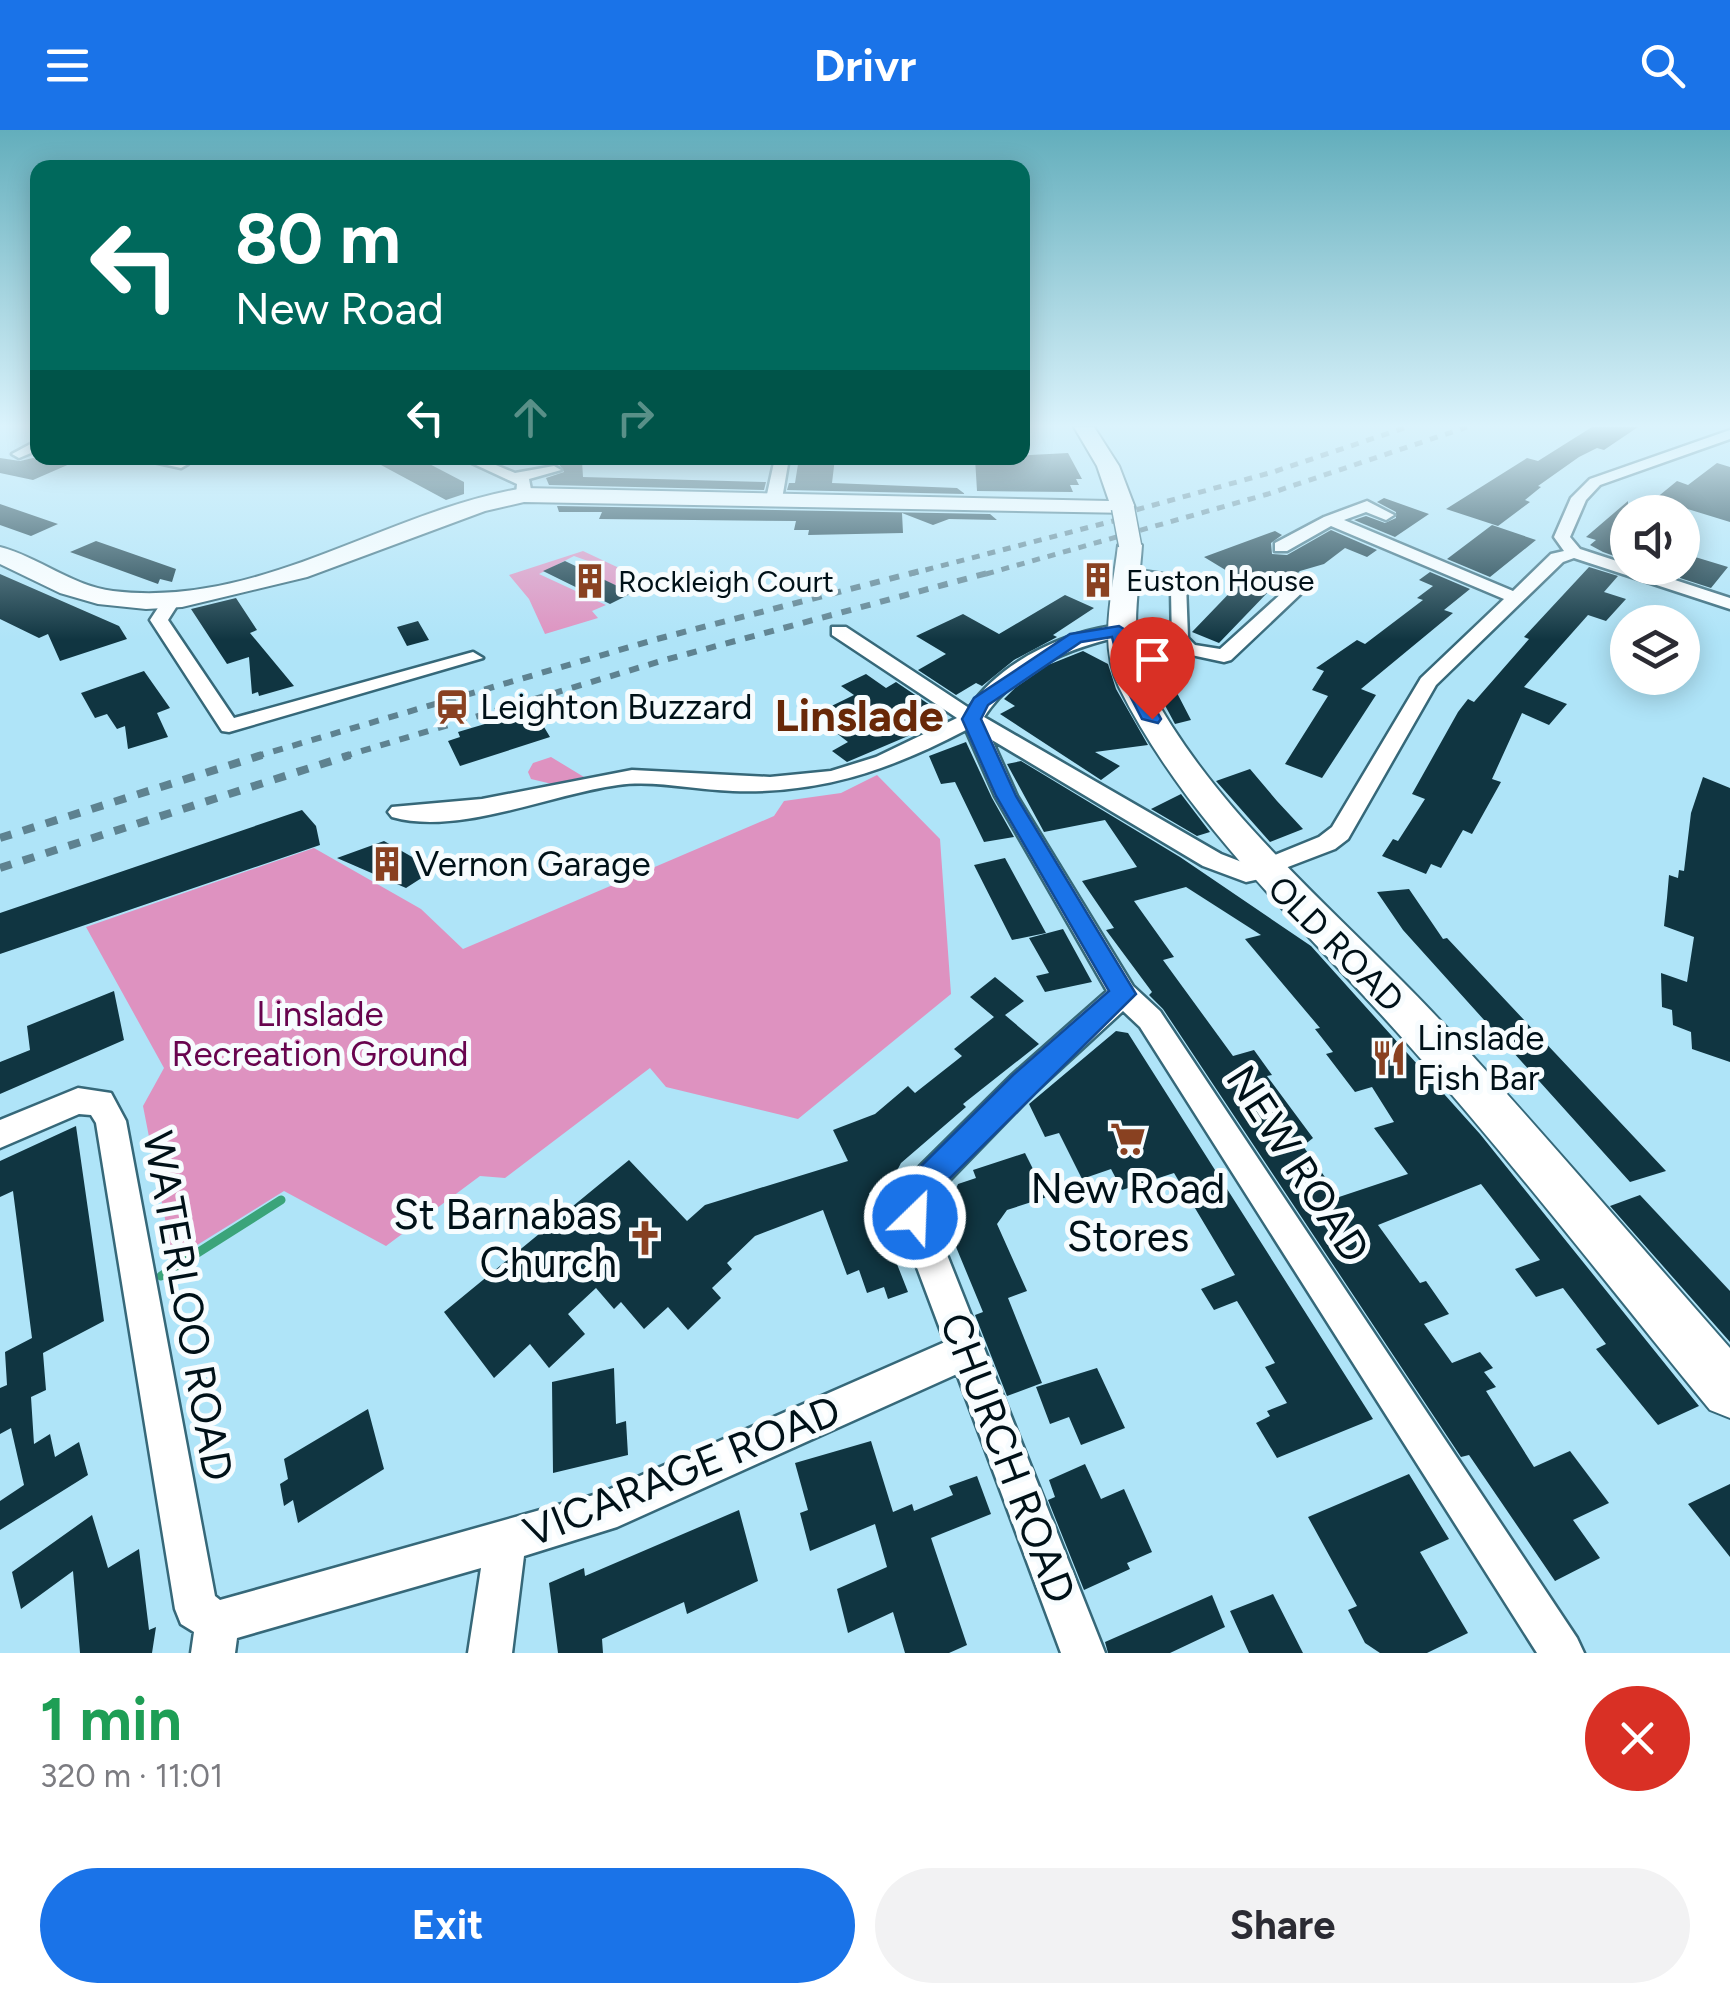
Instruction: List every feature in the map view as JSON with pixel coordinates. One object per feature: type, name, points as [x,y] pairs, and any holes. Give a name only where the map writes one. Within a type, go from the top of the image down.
[{"type":"street","points":[[0,555],[90,594],[139,601],[173,598],[313,566],[496,498]]},
{"type":"street","points":[[756,498],[1123,507]]},
{"type":"street","points":[[1120,498],[1130,546],[1130,574],[1119,631],[1133,684],[1152,719],[1267,868],[1327,843],[1340,833],[1428,682],[1556,558],[1574,553],[1730,604]]},
{"type":"street","points":[[1574,553],[1562,536],[1578,498]]},
{"type":"street","points":[[1281,547],[1330,520],[1368,506],[1386,515]]},
{"type":"street","points":[[1330,520],[1514,596]]},
{"type":"street","points":[[1130,574],[1168,580],[1180,588],[1179,640],[1190,649],[1224,656],[1299,587]]},
{"type":"street","points":[[173,598],[159,620],[228,726],[473,658]]},
{"type":"street","name":"OLD ROAD","points":[[840,631],[972,719],[1232,871],[1267,868],[1422,1030],[1730,1390]]},
{"type":"street","points":[[400,812],[466,810],[623,777],[775,786],[813,785],[858,775],[972,719],[980,702],[1076,638],[1119,631]]},
{"type":"street","name":"NEW ROAD","points":[[972,719],[1006,796],[1124,994],[1150,1019],[1562,1653]]},
{"type":"street","name":"CHURCH ROAD","points":[[1083,1653],[915,1217],[923,1185],[1023,1084],[1124,994]]},
{"type":"street","name":"WATERLOO ROAD","points":[[0,1134],[78,1101],[100,1102],[111,1121],[196,1609],[215,1637]]},
{"type":"street","name":"VICARAGE ROAD","points":[[215,1637],[603,1513],[966,1351]]},
{"type":"street","points":[[490,1653],[505,1544]]},
{"type":"green space","points":[[583,551],[651,583],[638,590],[637,595],[577,568],[588,561],[574,556],[539,574],[606,605],[592,611],[598,618],[545,634],[529,599],[509,575]]},
{"type":"green space","points":[[551,757],[584,777],[552,784],[531,779],[528,772],[533,763]]},
{"type":"green space","name":"Linslade Recreation Ground","points":[[877,775],[940,839],[951,994],[798,1119],[666,1087],[650,1068],[505,1178],[480,1176],[386,1246],[284,1191],[173,1260],[143,1106],[164,1068],[86,927],[314,848],[421,909],[463,949],[774,816],[784,801],[841,793]]},
{"type":"building","points":[[1384,498],[1429,514],[1395,537],[1354,520],[1366,516],[1385,523],[1396,518],[1396,512],[1377,502]]},
{"type":"building","points":[[1463,498],[1527,498],[1525,500],[1530,502],[1498,526],[1446,509]]},
{"type":"building","points":[[1700,498],[1730,498],[1730,522],[1700,513]]},
{"type":"building","points":[[0,504],[58,524],[31,536],[0,525]]},
{"type":"building","points":[[557,506],[990,514],[997,520],[949,519],[933,525],[902,513],[903,533],[808,535],[809,530],[794,530],[796,521],[599,519],[602,512],[559,512]]},
{"type":"building","points":[[1610,516],[1610,555],[1590,545],[1596,540],[1586,537]]},
{"type":"building","points":[[1492,525],[1536,540],[1490,577],[1447,559]]},
{"type":"building","points":[[1331,530],[1377,550],[1367,557],[1345,548],[1324,564],[1300,571],[1278,592],[1270,590],[1219,643],[1192,632],[1242,580],[1204,557],[1275,531],[1282,535],[1271,543],[1272,554],[1287,555]]},
{"type":"building","points":[[96,541],[176,569],[172,582],[160,579],[158,584],[70,552]]},
{"type":"building","points":[[1700,558],[1728,567],[1711,588],[1700,584]]},
{"type":"building","name":"Rockleigh Court","points":[[565,561],[632,593],[610,604],[543,571]]},
{"type":"building","points":[[1589,567],[1610,574],[1610,585],[1604,592],[1626,599],[1621,605],[1610,605],[1606,621],[1588,615],[1524,687],[1567,704],[1549,725],[1522,713],[1492,779],[1501,782],[1472,834],[1463,830],[1441,868],[1431,864],[1426,874],[1382,856],[1393,839],[1398,841],[1425,799],[1412,794],[1458,712],[1468,699],[1474,702],[1529,639],[1524,637]]},
{"type":"building","points":[[1430,572],[1470,589],[1444,610],[1453,613],[1361,689],[1376,695],[1322,778],[1285,764],[1328,696],[1312,690],[1324,671],[1316,668],[1357,640],[1365,644],[1423,600],[1417,598],[1433,586],[1419,580]]},
{"type":"building","points":[[0,574],[119,626],[127,639],[60,661],[48,634],[39,638],[0,619]]},
{"type":"building","points":[[1065,595],[1094,608],[1053,635],[1057,637],[1014,660],[982,686],[976,683],[956,695],[918,670],[946,654],[916,636],[963,614],[999,634]]},
{"type":"building","points":[[236,598],[257,630],[250,633],[294,686],[259,696],[258,692],[252,694],[249,657],[227,664],[191,609]]},
{"type":"building","points":[[418,621],[429,640],[407,646],[397,627]]},
{"type":"building","points":[[1083,651],[1108,664],[1116,689],[1148,745],[1095,752],[1120,766],[1101,780],[1000,714],[1015,706],[1004,699],[1015,688],[1048,665]]},
{"type":"building","points":[[1146,670],[1152,670],[1176,691],[1191,720],[1175,724]]},
{"type":"building","points":[[144,671],[170,708],[157,713],[168,737],[128,749],[125,726],[117,729],[107,714],[95,718],[81,693]]},
{"type":"building","points":[[866,674],[886,688],[896,682],[930,705],[927,728],[847,762],[832,751],[848,742],[813,715],[854,695],[841,686]]},
{"type":"building","points":[[522,713],[526,721],[538,717],[550,737],[460,766],[448,741],[460,737],[458,732]]},
{"type":"building","points":[[966,742],[1014,837],[984,842],[955,782],[941,784],[929,756]]},
{"type":"building","points":[[1021,761],[1180,857],[1311,946],[1480,1134],[1699,1406],[1658,1425],[1596,1349],[1606,1344],[1563,1288],[1536,1297],[1515,1269],[1540,1260],[1481,1184],[1378,1225],[1420,1283],[1426,1281],[1449,1314],[1424,1324],[1452,1363],[1480,1352],[1493,1368],[1484,1372],[1496,1387],[1486,1391],[1534,1467],[1570,1451],[1609,1503],[1573,1520],[1600,1558],[1555,1581],[1469,1455],[1461,1457],[1163,1009],[1149,995],[1152,992],[1106,930],[1114,928],[1082,881],[1137,867],[1105,820],[1044,832],[1007,764]],"holes":[[[1186,887],[1261,935],[1245,939],[1320,1028],[1315,1029],[1333,1052],[1326,1054],[1355,1092],[1372,1087],[1394,1122],[1374,1128],[1408,1174],[1339,1197],[1303,1146],[1313,1138],[1267,1076],[1272,1075],[1254,1050],[1233,1056],[1163,960],[1174,957],[1134,901]]]},
{"type":"building","points":[[1250,769],[1303,829],[1270,842],[1216,781]]},
{"type":"building","points":[[1703,777],[1730,788],[1730,1062],[1692,1049],[1691,1032],[1673,1025],[1672,1010],[1662,1007],[1661,973],[1687,982],[1694,937],[1664,926],[1669,875],[1678,878],[1679,870],[1684,871],[1691,813]]},
{"type":"building","points":[[1181,794],[1210,832],[1197,836],[1151,809]]},
{"type":"building","points":[[302,810],[316,826],[320,845],[0,954],[0,913]]},
{"type":"building","name":"Vernon Garage","points":[[384,841],[434,870],[406,888],[337,858]]},
{"type":"building","points":[[1005,858],[1046,933],[1012,940],[974,865]]},
{"type":"building","points":[[1409,889],[1443,939],[1447,938],[1666,1171],[1630,1182],[1403,930],[1377,892]]},
{"type":"building","points":[[1063,929],[1092,982],[1045,992],[1036,976],[1049,973],[1029,938]]},
{"type":"building","points":[[995,977],[1024,1001],[1005,1015],[1039,1044],[963,1104],[966,1107],[901,1163],[891,1182],[869,1193],[908,1292],[888,1299],[884,1287],[867,1293],[859,1270],[847,1275],[823,1210],[755,1236],[727,1263],[732,1269],[712,1288],[721,1298],[688,1330],[668,1307],[644,1329],[621,1302],[614,1309],[596,1288],[568,1314],[585,1334],[549,1368],[530,1344],[494,1378],[444,1312],[629,1160],[687,1221],[705,1205],[848,1161],[833,1130],[875,1114],[908,1086],[915,1093],[962,1056],[954,1049],[994,1017],[970,997]]},
{"type":"building","points":[[114,991],[124,1040],[0,1094],[0,1062],[30,1050],[27,1026]]},
{"type":"building","points":[[1116,1031],[1128,1033],[1373,1419],[1277,1458],[1256,1423],[1270,1416],[1267,1411],[1287,1403],[1265,1367],[1275,1363],[1237,1301],[1214,1310],[1201,1289],[1235,1275],[1174,1173],[1122,1190],[1111,1169],[1082,1179],[1059,1133],[1045,1137],[1029,1104]]},
{"type":"building","points":[[76,1126],[104,1321],[43,1353],[46,1390],[31,1397],[34,1444],[50,1434],[55,1457],[79,1442],[88,1475],[0,1530],[0,1501],[24,1485],[11,1428],[0,1434],[0,1388],[7,1385],[5,1352],[32,1338],[13,1191],[0,1197],[0,1161]]},
{"type":"building","points":[[1025,1153],[1047,1197],[1007,1210],[997,1224],[1027,1291],[1008,1298],[1042,1383],[1007,1396],[975,1315],[983,1312],[949,1230],[962,1225],[951,1200],[958,1184],[976,1178],[973,1170]]},
{"type":"building","points":[[1640,1195],[1730,1291],[1730,1342],[1610,1206]]},
{"type":"building","points":[[614,1368],[616,1424],[626,1421],[628,1455],[553,1473],[552,1382]]},
{"type":"building","points":[[1097,1368],[1125,1428],[1081,1445],[1069,1417],[1050,1424],[1036,1387]]},
{"type":"building","points":[[368,1409],[384,1469],[298,1523],[293,1500],[284,1506],[280,1484],[288,1479],[284,1459]]},
{"type":"building","points":[[871,1441],[893,1512],[912,1504],[914,1511],[953,1495],[949,1486],[977,1476],[991,1514],[931,1538],[967,1645],[949,1653],[905,1653],[893,1612],[848,1633],[837,1589],[887,1567],[875,1524],[810,1551],[800,1513],[808,1510],[795,1463]]},
{"type":"building","points":[[1085,1464],[1101,1499],[1124,1489],[1152,1552],[1127,1563],[1130,1569],[1084,1590],[1048,1500],[1055,1497],[1049,1480]]},
{"type":"building","points":[[1409,1474],[1449,1539],[1420,1552],[1468,1633],[1427,1653],[1380,1653],[1365,1643],[1348,1610],[1357,1606],[1308,1517]]},
{"type":"building","points":[[1730,1484],[1730,1557],[1688,1504]]},
{"type":"building","points":[[739,1510],[758,1581],[687,1614],[684,1602],[602,1639],[603,1653],[558,1653],[549,1583],[584,1568],[585,1576]]},
{"type":"building","points":[[92,1515],[108,1568],[139,1549],[149,1630],[156,1627],[152,1653],[80,1653],[73,1571],[21,1609],[12,1572]]},
{"type":"building","points":[[1273,1594],[1303,1653],[1249,1653],[1230,1611]]},
{"type":"building","points":[[1212,1595],[1225,1627],[1170,1653],[1108,1653],[1105,1642]]},
{"type":"waterway","points":[[161,1276],[281,1200]]},
{"type":"railway","points":[[1121,514],[1179,498]]},
{"type":"railway","points":[[986,574],[1254,498]]},
{"type":"railway","points":[[910,574],[1136,515]]},
{"type":"railway","points":[[254,757],[657,639],[920,571]]},
{"type":"railway","points":[[342,757],[661,661],[995,571]]},
{"type":"railway","points":[[0,838],[262,755]]},
{"type":"railway","points":[[0,868],[350,755]]},
{"type":"place","name":"Euston House","points":[[1098,580]]},
{"type":"place","name":"Rockleigh Court","points":[[590,581]]},
{"type":"place","name":"Leighton Buzzard","points":[[452,707]]},
{"type":"place","name":"Vernon Garage","points":[[387,864]]},
{"type":"place","name":"Linslade Fish Bar","points":[[1389,1058]]},
{"type":"place","name":"New Road Stores","points":[[1128,1139]]},
{"type":"place","name":"St Barnabas Church","points":[[645,1238]]},
{"type":"district","name":"Linslade","points":[[859,715]]},
{"type":"route","points":[[915,1217],[923,1185],[1023,1084],[1124,994],[1006,796],[972,719],[980,702],[1076,638],[1119,631],[1133,684],[1152,719]]}]
